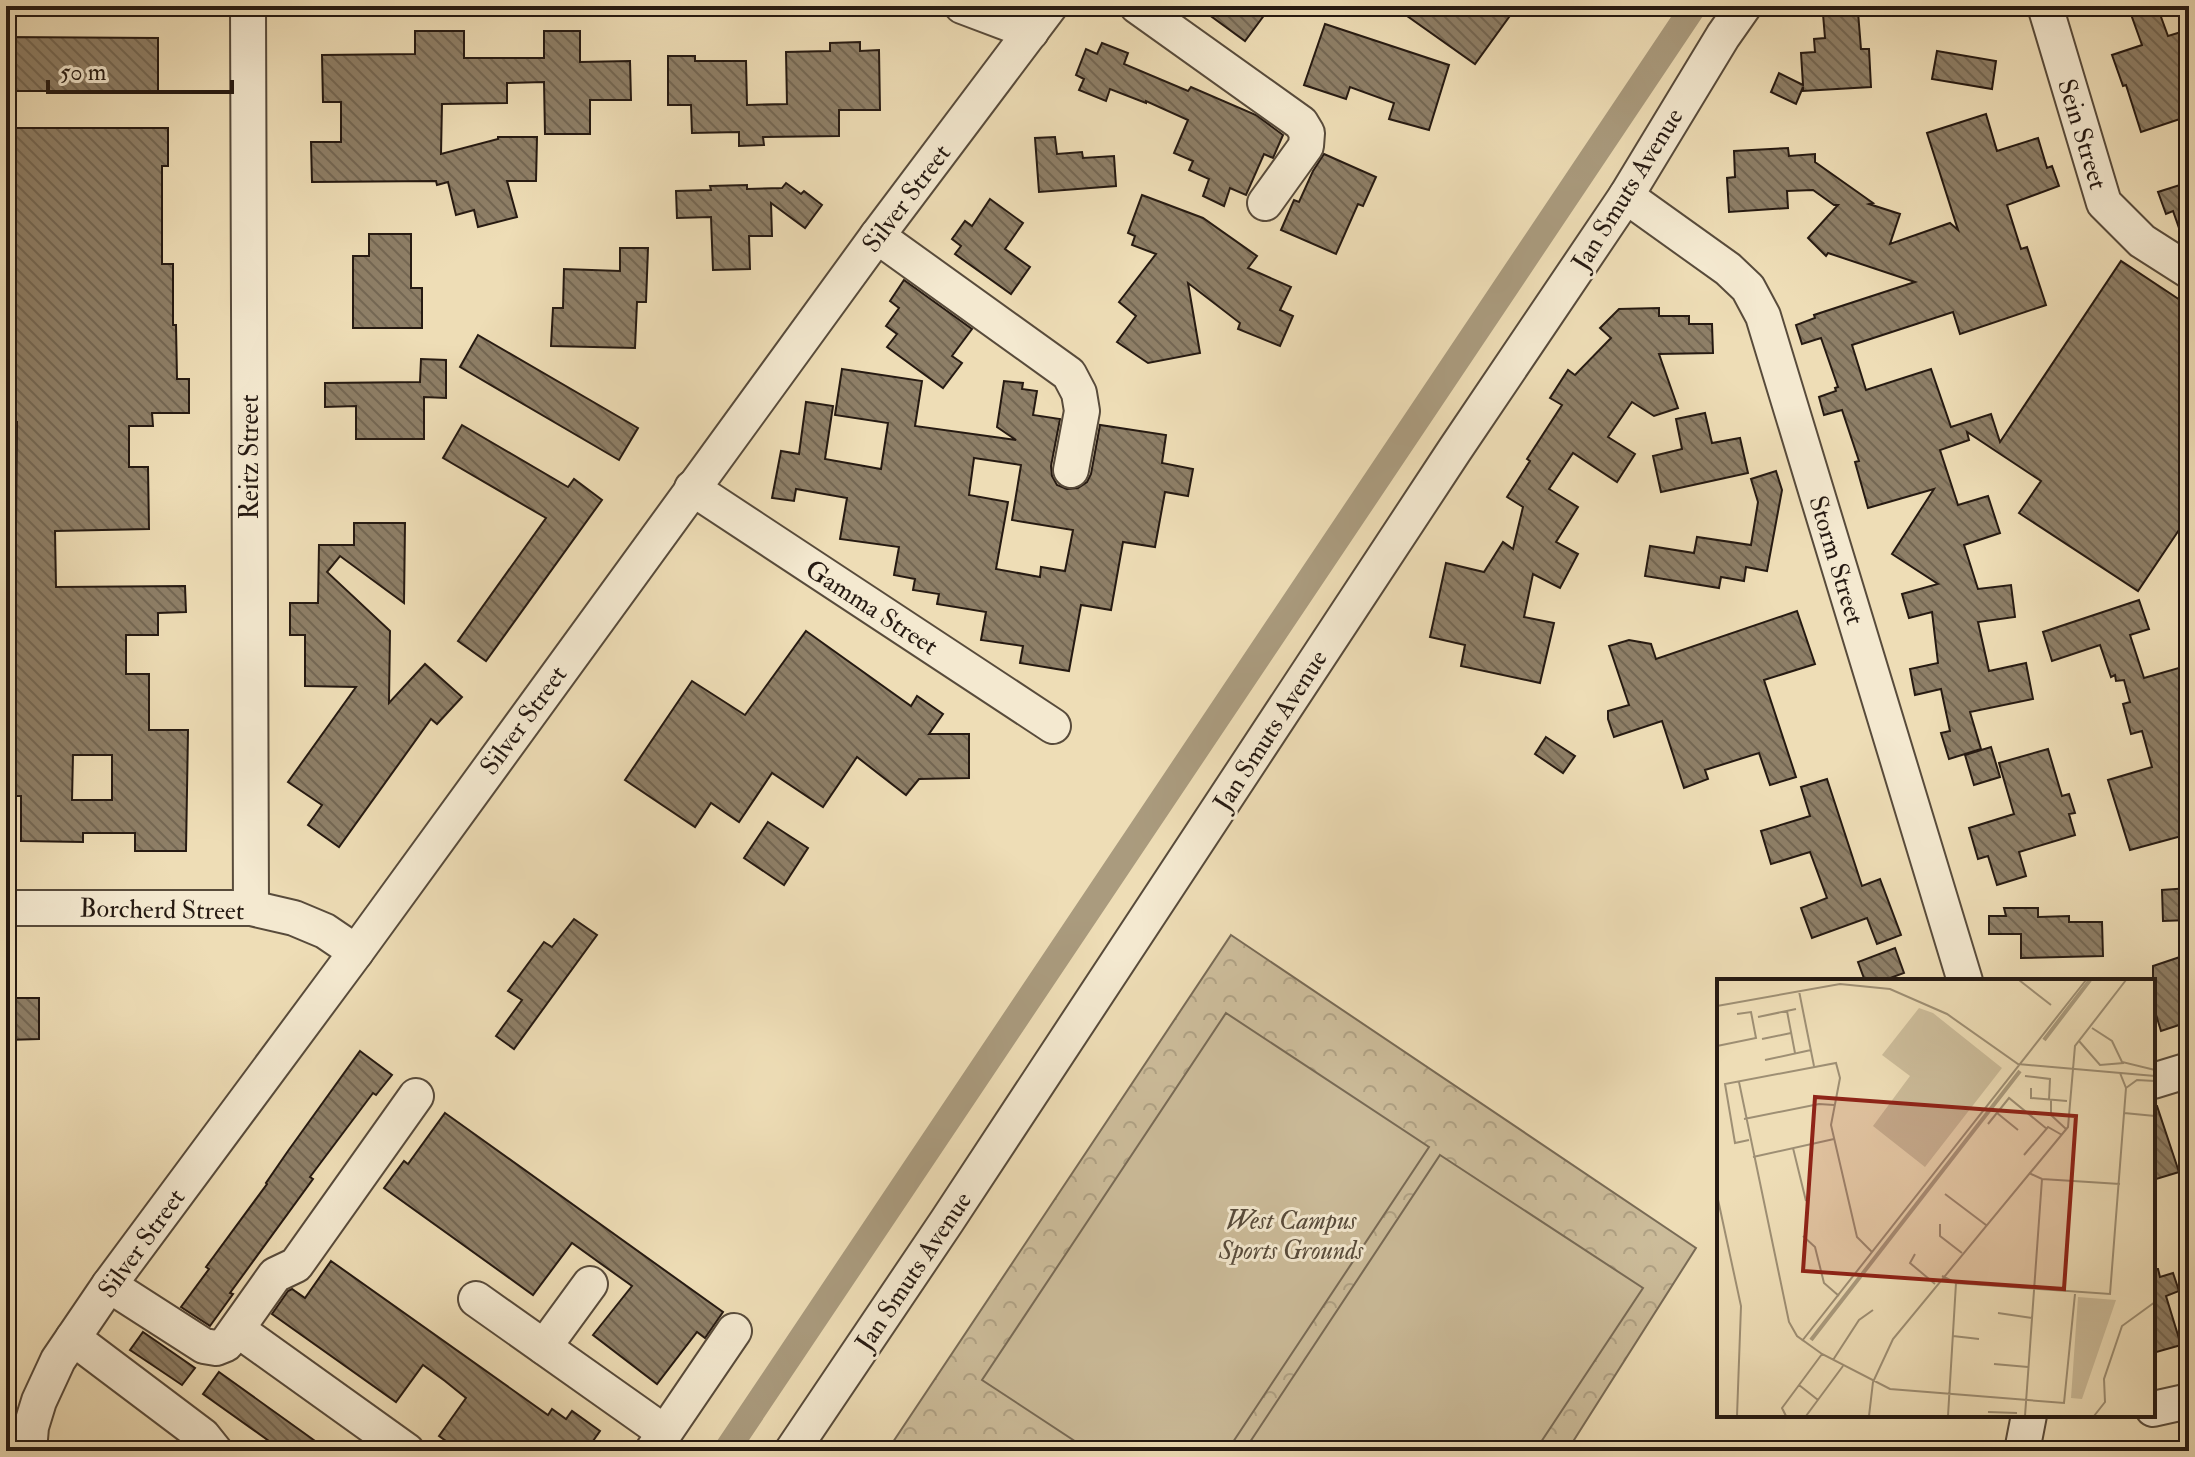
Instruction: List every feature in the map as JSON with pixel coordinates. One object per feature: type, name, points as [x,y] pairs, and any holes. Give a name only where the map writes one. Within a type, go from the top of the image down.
[{"type":"street","name":"Reitz Street","points":[[248,6],[251,908]]},
{"type":"street","points":[[962,6],[1040,19]]},
{"type":"street","points":[[1137,6],[1301,123],[1307,133],[1306,146],[1265,203]]},
{"type":"street","name":"Jan Smuts Avenue","points":[[792,1451],[1626,196],[1744,6]]},
{"type":"street","name":"Sein Street","points":[[2045,6],[2104,203],[2142,241],[2189,271]]},
{"type":"street","name":"Silver Street","points":[[29,1451],[31,1427],[39,1401],[58,1360],[109,1285],[356,952],[877,236],[1040,19]]},
{"type":"street","name":"Storm Street","points":[[1626,196],[1728,269],[1748,288],[1763,316],[1964,979]]},
{"type":"street","points":[[877,236],[1069,374],[1079,393],[1082,411],[1071,470]]},
{"type":"street","name":"Gamma Street","points":[[692,488],[1053,726]]},
{"type":"street","name":"Borcherd Street","points":[[6,908],[251,908],[294,918],[325,931],[356,952]]},
{"type":"street","points":[[2155,1080],[2189,1070]]},
{"type":"street","points":[[109,1285],[210,1348],[226,1344],[275,1275],[296,1265],[416,1096]]},
{"type":"street","points":[[544,1347],[590,1284]]},
{"type":"street","points":[[476,1299],[544,1347],[658,1442],[734,1331]]},
{"type":"street","points":[[238,1330],[407,1451]]},
{"type":"street","points":[[73,1338],[203,1436],[215,1451]]},
{"type":"street","points":[[2155,1409],[2189,1401]]},
{"type":"street","points":[[2022,1451],[2029,1417]]},
{"type":"green space","name":"West Campus Sports Grounds","points":[[1231,935],[1696,1248],[1567,1451],[887,1451]]},
{"type":"green space","points":[[1226,1013],[1429,1147],[1227,1451],[1090,1451],[982,1380]]},
{"type":"green space","points":[[1440,1155],[1643,1288],[1535,1451],[1244,1451]]},
{"type":"building","points":[[1197,6],[1271,6],[1245,41]]},
{"type":"building","points":[[1393,6],[1517,6],[1475,64]]},
{"type":"building","points":[[2128,6],[2157,6],[2168,36],[2181,32],[2189,55],[2189,116],[2141,132],[2126,85],[2123,86],[2112,55],[2142,45]]},
{"type":"building","points":[[1858,12],[1861,49],[1869,49],[1871,87],[1803,91],[1803,87],[1796,104],[1771,92],[1779,73],[1803,85],[1801,53],[1815,52],[1814,39],[1825,38],[1823,14]]},
{"type":"building","points":[[1325,24],[1449,65],[1429,130],[1389,119],[1394,103],[1350,87],[1346,99],[1304,85]]},
{"type":"building","points":[[415,31],[464,31],[464,58],[544,58],[544,31],[580,31],[580,62],[630,61],[631,100],[590,100],[590,134],[545,134],[544,82],[507,83],[507,103],[442,104],[441,154],[498,137],[537,137],[536,181],[507,181],[517,217],[478,227],[474,210],[456,215],[448,182],[437,185],[436,181],[312,182],[311,142],[341,142],[341,102],[323,102],[322,55],[415,54]]},
{"type":"building","points":[[6,37],[158,38],[158,91],[6,91]]},
{"type":"building","points":[[860,42],[860,51],[879,50],[880,110],[839,110],[839,136],[763,137],[764,145],[739,146],[739,132],[692,133],[691,105],[668,105],[668,56],[695,56],[695,61],[746,61],[747,105],[787,104],[786,52],[830,51],[830,43]]},
{"type":"building","points":[[1102,43],[1128,53],[1124,64],[1188,91],[1191,87],[1256,115],[1283,135],[1273,158],[1264,154],[1246,195],[1230,188],[1224,206],[1203,196],[1209,179],[1189,170],[1193,161],[1174,153],[1188,120],[1110,89],[1106,101],[1079,90],[1084,79],[1076,75],[1086,49],[1097,54]]},
{"type":"building","points":[[1937,51],[1996,61],[1992,89],[1932,79]]},
{"type":"building","points":[[1986,114],[1997,151],[2038,138],[2047,168],[2052,166],[2059,186],[2007,205],[2021,249],[2027,247],[2046,305],[1960,334],[1953,312],[1852,345],[1866,390],[1931,369],[1951,427],[1991,414],[2000,442],[2121,261],[2189,306],[2189,515],[2138,591],[2019,513],[2041,481],[1967,432],[1969,440],[1940,450],[1958,505],[1988,496],[2000,533],[1964,545],[1978,589],[2011,585],[2015,617],[1978,622],[1989,671],[2026,663],[2033,699],[1970,712],[1981,749],[1949,759],[1941,733],[1950,731],[1941,689],[1915,695],[1910,669],[1938,663],[1932,612],[1909,618],[1902,594],[1938,584],[1892,554],[1934,489],[1868,508],[1855,462],[1859,461],[1842,410],[1824,415],[1819,397],[1836,391],[1838,387],[1821,338],[1802,344],[1796,325],[1815,318],[1814,315],[1915,282],[1828,253],[1826,256],[1808,238],[1838,205],[1813,190],[1787,191],[1788,208],[1729,212],[1727,178],[1735,177],[1734,151],[1788,148],[1789,156],[1815,154],[1815,162],[1873,203],[1869,204],[1900,214],[1890,244],[1950,223],[1958,230],[1927,133]]},
{"type":"building","points":[[6,128],[168,128],[168,166],[162,166],[162,264],[173,264],[177,379],[189,379],[189,413],[152,413],[153,426],[129,426],[129,467],[148,467],[149,529],[55,531],[56,587],[185,586],[186,612],[158,613],[158,635],[126,635],[126,674],[149,674],[149,730],[188,730],[186,851],[135,851],[135,833],[83,833],[83,842],[21,841],[21,796],[14,796],[15,713],[6,713],[6,528],[16,528],[17,422],[11,422],[11,410],[6,410],[6,381],[10,381],[9,297],[6,297]],"holes":[[[73,755],[112,755],[112,800],[72,800]]]},
{"type":"building","points":[[1055,137],[1057,154],[1082,152],[1083,158],[1114,156],[1116,186],[1039,192],[1035,138]]},
{"type":"building","points":[[1324,154],[1376,177],[1363,206],[1358,204],[1336,254],[1281,230],[1294,200],[1299,202]]},
{"type":"building","points":[[2189,182],[2189,247],[2185,245],[2173,211],[2166,214],[2158,192]]},
{"type":"building","points":[[786,183],[801,194],[804,191],[822,205],[805,228],[771,203],[772,236],[749,236],[750,269],[713,270],[711,217],[677,218],[676,191],[711,190],[710,186],[782,188]]},
{"type":"building","points":[[1142,195],[1203,218],[1257,256],[1248,268],[1291,287],[1280,310],[1293,316],[1280,346],[1238,329],[1240,323],[1188,283],[1200,353],[1148,363],[1117,342],[1136,316],[1119,302],[1156,254],[1132,245],[1135,236],[1128,233]]},
{"type":"building","points":[[990,199],[1023,223],[1005,249],[1030,267],[1011,294],[955,254],[961,246],[952,239],[965,221],[972,226]]},
{"type":"building","points":[[369,234],[411,234],[411,288],[422,288],[422,328],[353,328],[353,256],[369,256]]},
{"type":"building","points":[[620,248],[648,248],[646,302],[637,302],[635,348],[551,346],[553,308],[563,308],[564,269],[620,271]]},
{"type":"building","points":[[904,280],[972,329],[952,356],[962,363],[943,388],[887,347],[897,334],[886,326],[899,308],[890,301]]},
{"type":"building","points":[[1659,308],[1659,316],[1689,316],[1689,324],[1712,324],[1713,353],[1659,354],[1678,408],[1654,416],[1632,402],[1608,437],[1635,454],[1617,482],[1573,453],[1549,489],[1578,507],[1556,542],[1578,554],[1560,588],[1533,574],[1524,617],[1554,623],[1540,683],[1461,666],[1465,645],[1430,637],[1446,563],[1484,572],[1503,542],[1513,549],[1523,507],[1507,497],[1562,405],[1550,398],[1568,370],[1575,375],[1611,338],[1600,328],[1619,309]]},
{"type":"building","points":[[478,335],[638,428],[619,460],[460,367]]},
{"type":"building","points":[[421,359],[446,360],[446,398],[424,397],[424,439],[356,439],[356,406],[325,407],[325,383],[420,382]]},
{"type":"building","points":[[842,369],[922,381],[915,426],[1016,440],[997,427],[1004,381],[1023,383],[1022,389],[1037,391],[1033,415],[1060,419],[1051,466],[1057,485],[1067,489],[1078,488],[1087,482],[1100,425],[1166,435],[1162,463],[1193,469],[1188,496],[1165,492],[1155,547],[1123,542],[1111,610],[1081,605],[1069,671],[1020,663],[1023,646],[981,640],[986,612],[937,604],[939,594],[913,590],[915,579],[894,575],[899,547],[840,539],[847,498],[796,489],[794,501],[772,498],[781,451],[799,454],[806,402],[833,406],[825,459],[881,469],[888,423],[835,415]],"holes":[[[974,458],[1021,465],[1012,520],[1073,530],[1065,571],[1041,567],[1040,577],[996,569],[1008,502],[969,495]]]},
{"type":"building","points":[[1705,413],[1712,443],[1740,438],[1748,473],[1661,492],[1653,456],[1682,449],[1676,419]]},
{"type":"building","points":[[462,425],[568,487],[574,479],[602,500],[486,661],[458,641],[546,518],[443,458]]},
{"type":"building","points":[[1776,471],[1782,490],[1767,571],[1746,567],[1744,581],[1721,577],[1719,588],[1645,576],[1650,546],[1694,553],[1697,537],[1751,545],[1758,502],[1751,479]]},
{"type":"building","points":[[354,523],[405,523],[404,603],[340,556],[327,572],[390,631],[389,703],[425,664],[462,697],[437,724],[431,719],[339,847],[308,825],[322,805],[288,782],[356,687],[305,686],[305,635],[290,635],[290,603],[318,603],[319,545],[354,545]]},
{"type":"building","points":[[2139,600],[2149,629],[2130,635],[2144,678],[2189,665],[2189,834],[2130,850],[2108,780],[2152,767],[2142,731],[2131,734],[2123,704],[2130,702],[2124,680],[2116,681],[2115,675],[2111,677],[2100,645],[2052,661],[2043,632]]},
{"type":"building","points":[[1797,611],[1815,664],[1764,680],[1796,777],[1770,785],[1759,753],[1705,770],[1708,779],[1684,788],[1662,721],[1614,737],[1608,711],[1629,705],[1609,646],[1629,640],[1651,644],[1656,659]]},
{"type":"building","points":[[806,631],[911,706],[917,696],[943,714],[929,734],[969,734],[969,778],[919,779],[906,795],[857,757],[823,807],[772,773],[739,822],[711,803],[695,827],[625,780],[692,681],[745,715]]},
{"type":"building","points":[[1546,737],[1575,756],[1563,773],[1535,754]]},
{"type":"building","points":[[1991,747],[2000,777],[1974,785],[1965,755]]},
{"type":"building","points":[[2048,749],[2062,796],[2069,794],[2075,813],[2069,814],[2075,835],[2019,852],[2026,876],[1997,885],[1988,856],[1978,859],[1969,828],[2014,814],[1999,763]]},
{"type":"building","points":[[1827,779],[1862,886],[1880,879],[1901,935],[1877,944],[1867,918],[1812,938],[1801,908],[1827,898],[1810,852],[1771,864],[1761,831],[1810,816],[1801,787]]},
{"type":"building","points":[[768,822],[808,848],[784,885],[744,858]]},
{"type":"building","points":[[2189,888],[2189,920],[2163,921],[2162,890]]},
{"type":"building","points":[[2004,908],[2038,908],[2038,917],[2069,916],[2069,922],[2102,922],[2103,956],[2021,958],[2021,934],[1989,934],[1989,916],[2006,916]]},
{"type":"building","points":[[574,919],[597,935],[514,1049],[496,1036],[522,1000],[508,991],[544,942],[552,947]]},
{"type":"building","points":[[1895,948],[1904,973],[1888,979],[1864,979],[1858,962]]},
{"type":"building","points":[[2189,954],[2189,991],[2179,995],[2188,1022],[2161,1031],[2155,1012],[2153,966]]},
{"type":"building","points":[[16,998],[39,998],[39,1039],[6,1040],[6,1008],[16,1008]]},
{"type":"building","points":[[360,1051],[392,1075],[376,1095],[373,1093],[310,1177],[313,1179],[230,1293],[233,1294],[210,1326],[181,1307],[209,1269],[206,1267]]},
{"type":"building","points":[[2155,1106],[2157,1106],[2179,1172],[2155,1179]]},
{"type":"building","points":[[445,1113],[723,1312],[705,1338],[697,1332],[657,1384],[593,1335],[632,1286],[572,1243],[533,1295],[384,1188],[404,1161],[408,1164]]},
{"type":"building","points":[[331,1261],[548,1415],[552,1409],[566,1419],[572,1411],[600,1431],[586,1451],[460,1451],[439,1436],[466,1398],[445,1381],[423,1365],[396,1402],[272,1314],[292,1289],[305,1298]]},
{"type":"building","points":[[2155,1269],[2158,1269],[2160,1277],[2173,1273],[2179,1291],[2166,1296],[2181,1345],[2155,1352]]},
{"type":"building","points":[[143,1332],[195,1368],[182,1385],[130,1350]]},
{"type":"building","points":[[219,1372],[329,1451],[283,1451],[203,1394]]},
{"type":"waterway","points":[[726,1451],[1694,6]]}]
